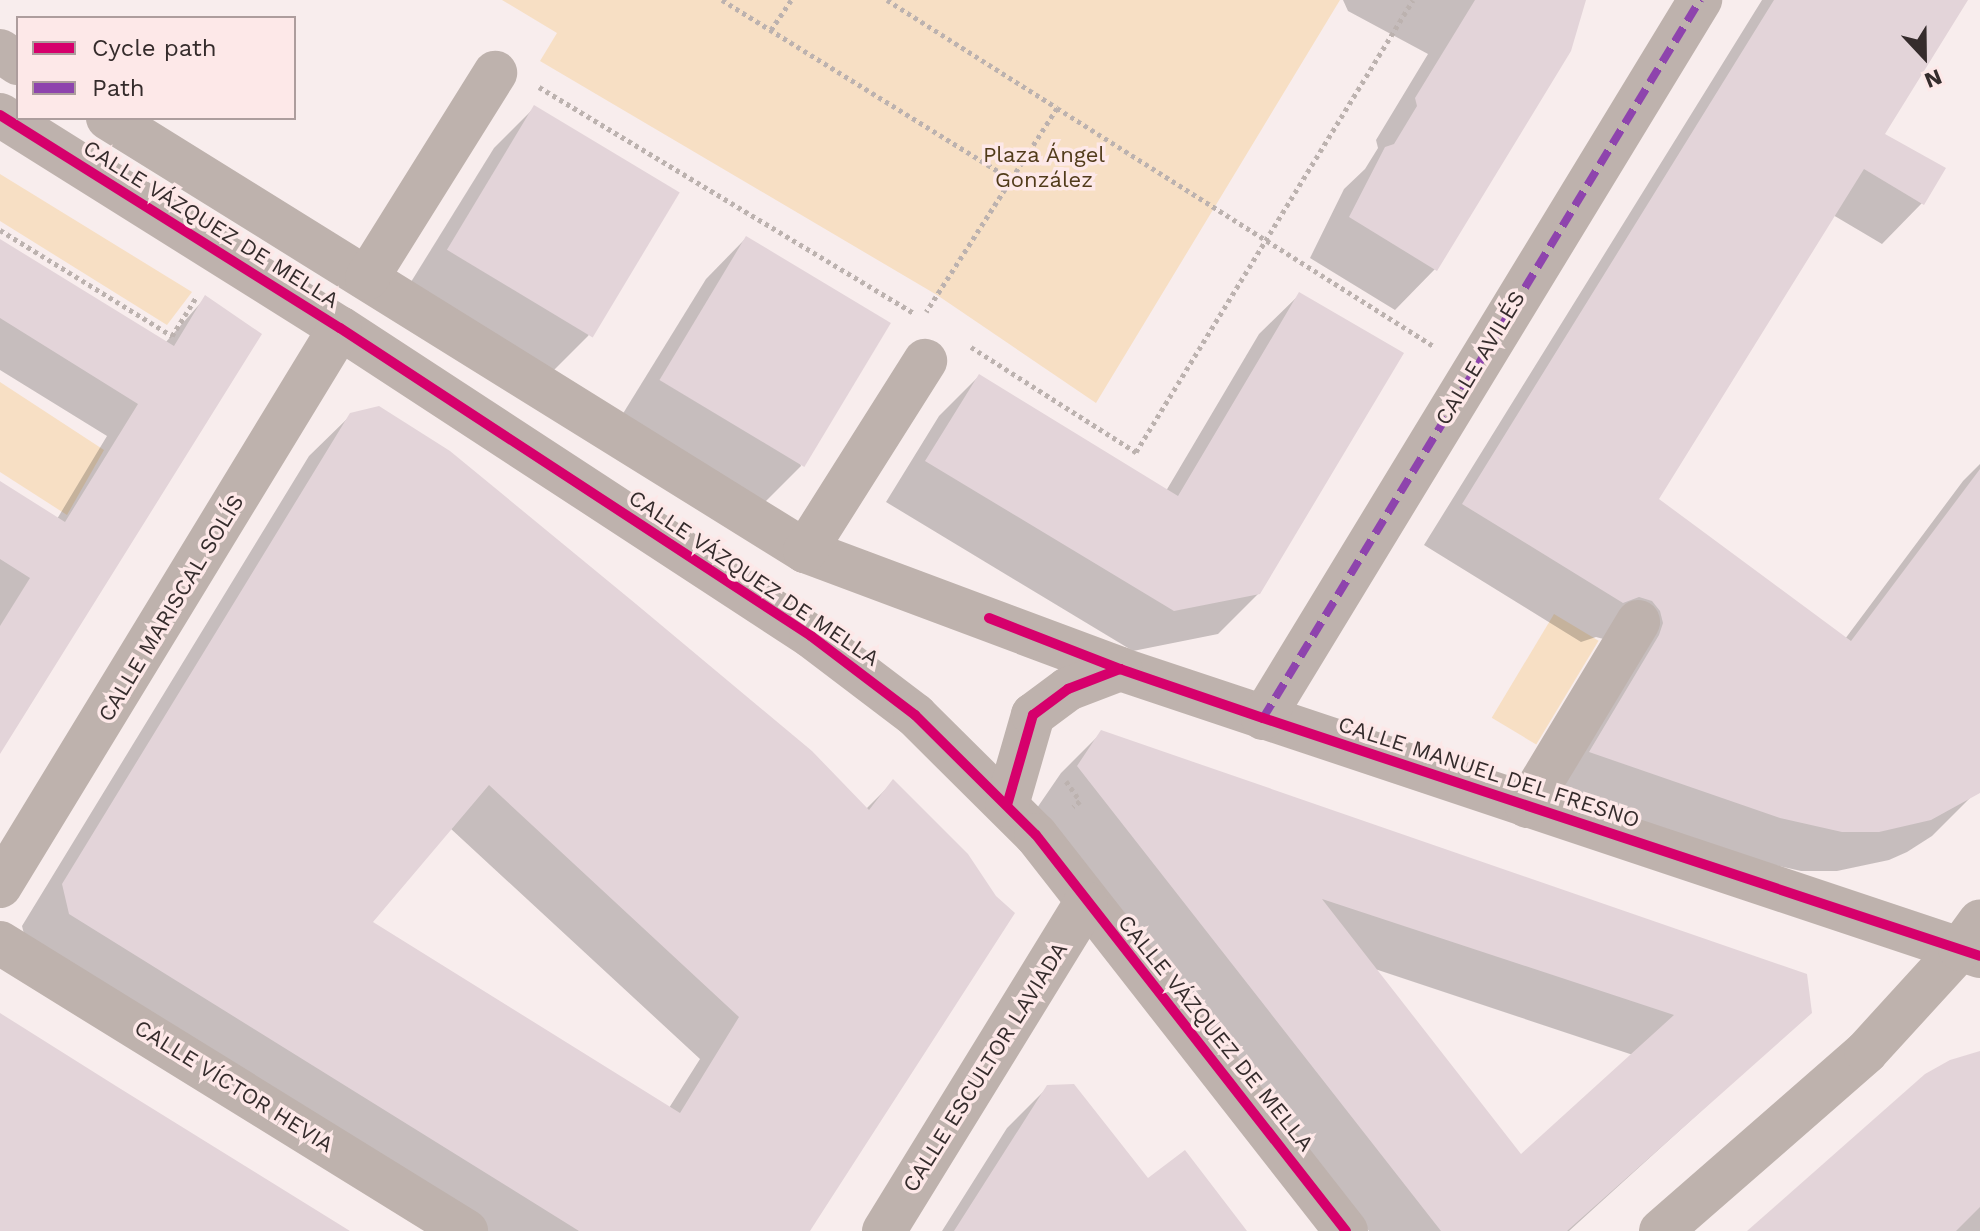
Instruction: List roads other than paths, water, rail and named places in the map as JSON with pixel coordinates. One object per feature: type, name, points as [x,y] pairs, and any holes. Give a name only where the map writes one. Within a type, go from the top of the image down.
[{"type":"street","name":"CALLE AVILÉS","points":[[1263,718],[1471,371],[1700,0]]},
{"type":"street","points":[[367,278],[495,73]]},
{"type":"street","name":"CALLE VÁZQUEZ DE MELLA","points":[[0,115],[340,328],[811,636],[915,715],[1022,820],[1346,1231]]},
{"type":"street","name":"CALLE VÁZQUEZ DE MELLA","points":[[111,120],[805,551]]},
{"type":"street","name":"CALLE MARISCAL SOLÍS","points":[[0,886],[340,328]]},
{"type":"street","points":[[805,551],[943,351]]},
{"type":"street","name":"CALLE MANUEL DEL FRESNO","points":[[805,551],[1120,669],[1263,718],[1527,806],[1973,942]]},
{"type":"street","points":[[1527,806],[1638,622]]},
{"type":"street","points":[[1022,820],[1033,715],[1068,689],[1120,669]]},
{"type":"street","name":"CALLE ESCULTOR LAVIADA","points":[[884,1231],[1086,903]]},
{"type":"street","points":[[1661,1231],[1866,1052],[1973,942]]},
{"type":"street","name":"CALLE VÍCTOR HEVIA","points":[[0,943],[466,1231]]},
{"type":"park label","name":"Plaza Ángel González","points":[[1044,166]]}]
